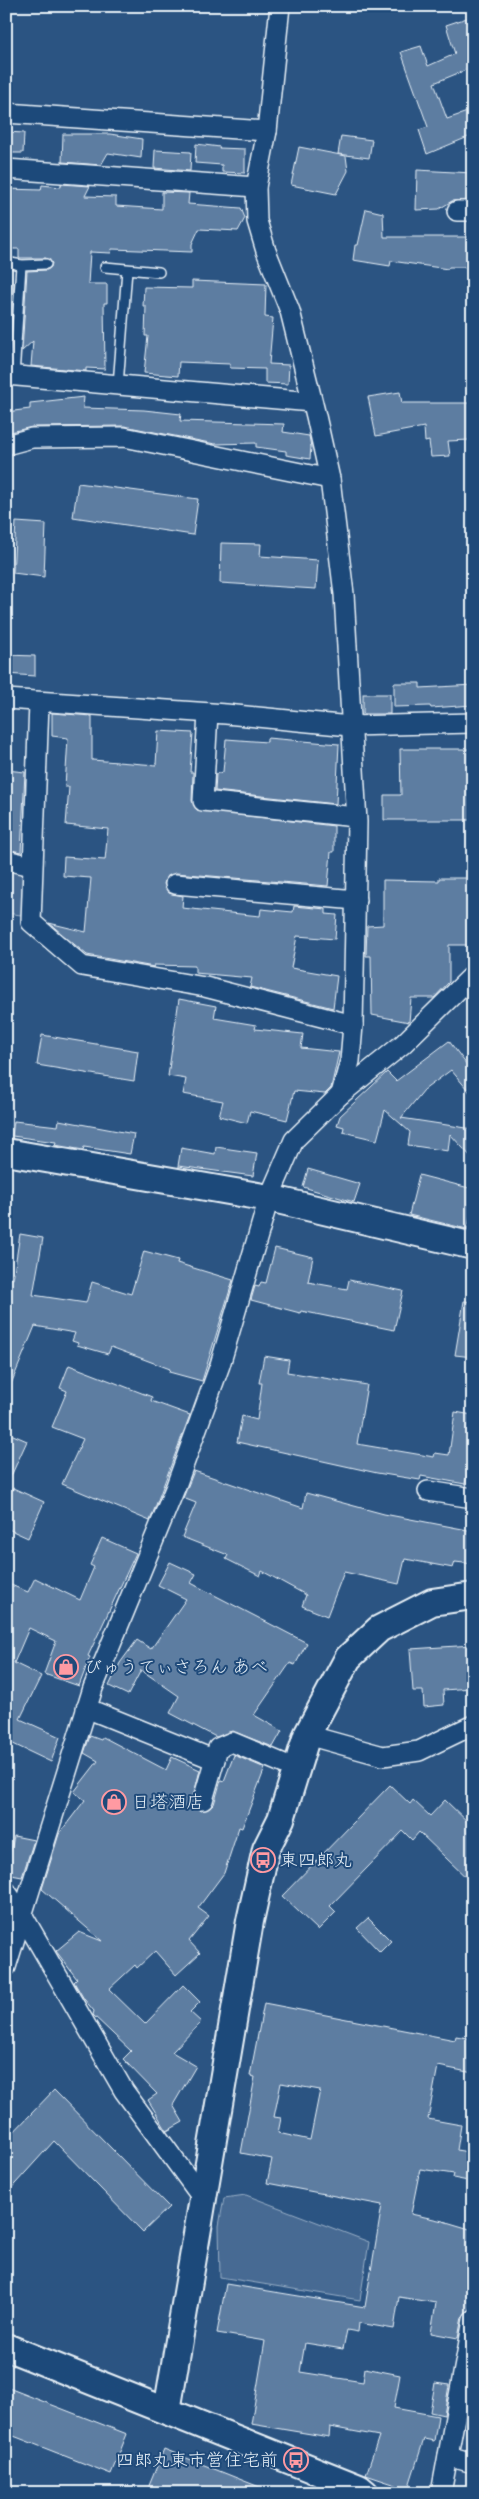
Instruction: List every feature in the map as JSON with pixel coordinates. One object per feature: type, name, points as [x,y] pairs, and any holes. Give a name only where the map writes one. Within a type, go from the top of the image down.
[{"type":"street","points":[[280,6],[267,131],[256,187],[258,221],[266,251],[290,312],[330,479],[344,594],[356,817],[356,900],[353,1025],[350,1061],[341,1094]]},
{"type":"street","points":[[6,113],[267,131]]},
{"type":"street","points":[[6,169],[256,187]]},
{"type":"street","points":[[10,375],[312,402]]},
{"type":"street","points":[[6,445],[32,438],[124,437],[330,479]]},
{"type":"street","points":[[6,699],[39,703],[208,713],[350,726],[473,723]]},
{"type":"street","points":[[39,703],[31,922],[82,966],[205,988],[353,1025]]},
{"type":"street","points":[[208,713],[203,801],[356,817]]},
{"type":"street","points":[[6,860],[32,866]]},
{"type":"street","points":[[175,884],[356,900]]},
{"type":"street","points":[[8,1957],[23,1916],[86,1708],[176,1486],[217,1374],[269,1198],[294,1140],[341,1094],[403,1044],[473,975]]},
{"type":"street","points":[[6,1152],[269,1198],[473,1246]]},
{"type":"street","points":[[428,1491],[473,1498]]},
{"type":"street","points":[[167,2411],[250,1921],[266,1850],[281,1819],[307,1734],[348,1658],[379,1628],[432,1602],[473,1596]]},
{"type":"street","points":[[86,1708],[215,1760]]},
{"type":"street","points":[[307,1734],[383,1756],[419,1751],[473,1725]]},
{"type":"street","points":[[203,1800],[218,1748],[232,1742],[296,1770]]},
{"type":"street","points":[[6,1892],[23,1916],[124,2091],[203,2199]]},
{"type":"street","points":[[441,2493],[470,2349],[473,2320]]},
{"type":"street","points":[[6,2346],[359,2488],[365,2493]]},
{"type":"street","points":[[448,2456],[473,2463]]},
{"type":"lane","points":[[6,262],[21,265],[46,264]]},
{"type":"lane","points":[[10,375],[21,265]]},
{"type":"lane","points":[[105,267],[159,272]]},
{"type":"lane","points":[[118,385],[127,270]]},
{"type":"shaded area","points":[[7,870],[25,871],[21,915],[6,913]]},
{"type":"shaded area","points":[[246,2195],[369,2242],[360,2300],[220,2277],[219,2226],[224,2198]]},
{"type":"building","points":[[473,16],[473,67],[434,83],[447,119],[473,110],[473,135],[427,154],[419,130],[428,127],[401,52],[421,46],[428,66],[455,54],[446,25]]},
{"type":"building","points":[[6,132],[24,133],[23,153],[6,153]]},
{"type":"building","points":[[63,134],[110,134],[142,139],[141,158],[108,153],[101,165],[62,162]]},
{"type":"building","points":[[341,136],[372,140],[369,158],[338,154]]},
{"type":"building","points":[[196,144],[219,148],[245,149],[245,173],[222,172],[222,165],[195,163]]},
{"type":"building","points":[[299,147],[346,156],[348,171],[336,194],[291,185]]},
{"type":"building","points":[[155,150],[191,152],[190,171],[154,168]]},
{"type":"building","points":[[417,170],[473,173],[473,200],[452,201],[439,209],[416,210]]},
{"type":"building","points":[[61,184],[90,186],[85,196],[116,197],[116,206],[162,209],[162,192],[189,193],[188,204],[241,208],[245,218],[238,231],[199,229],[192,244],[192,252],[112,249],[111,253],[90,252],[88,284],[107,284],[107,303],[104,303],[105,369],[86,368],[86,371],[31,366],[33,341],[22,351],[27,271],[47,270],[51,267],[52,263],[46,258],[19,258],[19,249],[6,249],[6,189],[41,190],[42,185],[61,187]]},
{"type":"building","points":[[366,209],[383,213],[384,237],[473,237],[473,267],[449,267],[448,269],[391,261],[390,266],[353,260],[355,245],[358,245]]},
{"type":"building","points":[[192,281],[266,284],[265,317],[273,318],[269,364],[289,365],[288,384],[265,383],[265,369],[230,368],[230,364],[179,362],[178,376],[144,373],[148,336],[145,336],[146,306],[143,306],[144,287],[192,288]]},
{"type":"building","points":[[6,283],[14,283],[8,364],[6,364]]},
{"type":"building","points":[[400,392],[402,403],[470,403],[470,440],[448,441],[450,456],[431,457],[429,441],[425,442],[424,427],[376,436],[368,397]]},
{"type":"building","points":[[84,397],[83,408],[144,410],[181,414],[180,421],[284,424],[283,432],[309,436],[311,447],[310,459],[286,455],[286,451],[256,447],[256,443],[215,444],[124,426],[32,427],[6,433],[6,412],[30,409],[30,403]]},
{"type":"building","points":[[78,483],[198,499],[193,535],[73,517]]},
{"type":"building","points":[[16,522],[46,524],[44,577],[13,573]]},
{"type":"building","points":[[221,543],[261,544],[260,556],[318,560],[316,589],[220,583]]},
{"type":"building","points":[[6,655],[35,656],[35,676],[6,674]]},
{"type":"building","points":[[394,683],[420,683],[420,688],[473,685],[473,705],[431,708],[430,706],[394,707]]},
{"type":"building","points":[[363,694],[390,694],[390,714],[363,714]]},
{"type":"building","points":[[52,713],[92,716],[92,760],[156,765],[158,731],[193,733],[190,772],[193,772],[192,801],[197,810],[334,826],[334,852],[331,852],[328,886],[176,873],[166,877],[164,884],[169,893],[183,896],[182,908],[260,916],[261,909],[293,912],[294,906],[326,909],[326,914],[337,915],[335,939],[297,936],[291,968],[337,976],[333,1008],[250,987],[252,978],[195,973],[195,966],[154,965],[154,967],[87,955],[49,923],[86,932],[91,878],[63,876],[64,857],[105,860],[108,829],[66,825],[69,787],[65,787],[68,738],[52,736]]},
{"type":"building","points":[[267,738],[339,744],[336,804],[215,791],[216,774],[223,772],[226,739],[267,742]]},
{"type":"building","points":[[400,749],[473,749],[473,820],[384,820],[384,795],[401,795]]},
{"type":"building","points":[[6,770],[25,772],[21,852],[6,849]]},
{"type":"building","points":[[439,878],[470,878],[473,945],[449,945],[449,982],[434,998],[411,998],[409,1022],[372,1015],[371,956],[366,956],[367,926],[383,925],[383,880],[439,881]]},
{"type":"building","points":[[179,999],[216,1006],[214,1018],[256,1025],[255,1029],[303,1034],[301,1048],[339,1052],[331,1088],[325,1094],[294,1091],[287,1120],[250,1111],[247,1123],[219,1116],[223,1101],[183,1094],[186,1079],[168,1076]]},
{"type":"building","points":[[42,1035],[138,1051],[134,1081],[37,1065]]},
{"type":"building","points":[[449,1041],[473,1073],[473,1096],[451,1070],[424,1090],[401,1118],[473,1129],[473,1159],[450,1134],[448,1151],[408,1145],[410,1132],[385,1110],[377,1140],[343,1132],[344,1127],[337,1125],[340,1116],[387,1072],[396,1081]]},
{"type":"building","points":[[59,1120],[134,1134],[130,1154],[84,1147],[83,1150],[55,1145],[56,1142],[12,1136],[14,1121],[58,1126]]},
{"type":"building","points":[[216,1147],[257,1153],[253,1176],[178,1166],[181,1148],[215,1154]]},
{"type":"building","points":[[308,1169],[360,1184],[354,1202],[303,1187]]},
{"type":"building","points":[[419,1175],[473,1189],[473,1206],[467,1229],[409,1215]]},
{"type":"building","points":[[20,1234],[43,1238],[33,1295],[86,1303],[92,1282],[131,1294],[144,1251],[178,1260],[177,1263],[233,1280],[202,1381],[169,1372],[170,1369],[111,1347],[108,1354],[77,1345],[78,1343],[72,1341],[75,1333],[35,1326],[6,1396],[6,1277],[13,1279]]},
{"type":"building","points":[[275,1248],[313,1257],[308,1282],[347,1289],[349,1280],[403,1291],[394,1330],[301,1311],[300,1313],[251,1300],[255,1286],[259,1287],[261,1282],[266,1283]]},
{"type":"building","points":[[464,1301],[473,1302],[473,1357],[455,1355]]},
{"type":"building","points":[[264,1356],[289,1360],[287,1372],[367,1385],[357,1444],[434,1457],[435,1453],[449,1455],[455,1412],[473,1415],[468,1459],[470,1459],[465,1484],[421,1476],[420,1480],[377,1473],[237,1442],[242,1416],[257,1420],[262,1383],[259,1383]]},
{"type":"building","points":[[69,1365],[152,1397],[151,1401],[190,1415],[150,1521],[62,1484],[83,1439],[52,1427],[67,1391],[60,1388]]},
{"type":"building","points":[[6,1432],[27,1441],[6,1487]]},
{"type":"building","points":[[194,1471],[303,1508],[306,1493],[384,1514],[473,1531],[473,1564],[455,1562],[453,1568],[405,1559],[399,1584],[344,1572],[327,1616],[302,1606],[306,1595],[262,1571],[260,1576],[226,1559],[228,1555],[182,1537],[196,1503],[183,1498]]},
{"type":"building","points":[[13,1488],[44,1502],[28,1538],[6,1528],[6,1504]]},
{"type":"building","points":[[102,1538],[136,1553],[88,1656],[90,1657],[79,1686],[44,1674],[56,1641],[29,1628],[14,1663],[41,1676],[20,1719],[60,1737],[51,1762],[9,1742],[6,1747],[6,1583],[28,1592],[35,1578],[80,1600],[94,1567],[90,1565]]},
{"type":"building","points":[[170,1562],[196,1574],[191,1583],[307,1643],[295,1665],[290,1663],[254,1715],[282,1731],[273,1747],[232,1731],[216,1737],[170,1713],[179,1696],[141,1670],[128,1695],[109,1686],[120,1663],[137,1640],[151,1649],[186,1599],[158,1585]]},
{"type":"building","points":[[473,1645],[473,1688],[443,1690],[444,1705],[424,1707],[423,1691],[413,1691],[410,1649]]},
{"type":"building","points":[[90,1736],[101,1740],[103,1737],[166,1770],[172,1757],[200,1770],[192,1802],[200,1811],[210,1808],[214,1804],[221,1780],[224,1781],[234,1755],[265,1768],[242,1828],[239,1827],[224,1873],[198,1908],[209,1916],[189,1941],[200,1953],[176,1975],[155,1951],[137,1968],[135,1965],[109,1989],[145,2024],[183,1985],[200,2002],[190,2012],[201,2022],[172,2052],[196,2066],[173,2105],[183,2122],[167,2131],[148,2100],[157,2094],[123,2059],[131,2051],[93,2015],[94,2011],[74,1982],[77,1979],[56,1951],[79,1932],[102,1941],[42,1889],[59,1834],[85,1800],[74,1792],[98,1761],[84,1753]]},
{"type":"building","points":[[390,1785],[410,1804],[413,1800],[430,1816],[445,1800],[473,1827],[473,1884],[419,1832],[412,1840],[403,1831],[330,1906],[336,1912],[318,1930],[282,1896]]},
{"type":"building","points":[[14,1836],[34,1840],[22,1877],[6,1874]]},
{"type":"building","points":[[368,1918],[391,1941],[380,1952],[357,1928]]},
{"type":"building","points":[[264,2003],[455,2040],[456,2036],[473,2039],[473,2073],[438,2066],[428,2119],[461,2125],[457,2150],[473,2153],[473,2182],[453,2178],[454,2174],[420,2169],[411,2214],[473,2230],[473,2294],[470,2309],[462,2317],[458,2338],[431,2333],[436,2303],[399,2297],[394,2329],[359,2323],[358,2332],[347,2330],[343,2349],[305,2343],[300,2372],[363,2382],[365,2368],[400,2375],[394,2408],[438,2416],[434,2441],[424,2439],[408,2489],[366,2475],[379,2436],[330,2427],[329,2437],[251,2424],[265,2341],[217,2333],[226,2284],[365,2307],[382,2205],[267,2183],[272,2159],[241,2153],[255,2077],[250,2076]],"holes":[[[281,2083],[320,2090],[310,2140],[278,2133],[281,2118],[274,2117]]]},
{"type":"building","points":[[54,2090],[169,2207],[143,2232],[54,2141],[6,2194],[6,2140]]},
{"type":"building","points":[[435,2383],[449,2385],[444,2415],[430,2412]]},
{"type":"building","points":[[6,2387],[127,2434],[111,2474],[6,2433]]},
{"type":"building","points":[[469,2406],[473,2407],[473,2422],[466,2421]]},
{"type":"building","points":[[164,2449],[272,2492],[272,2493],[146,2493]]},
{"type":"place","name":"びゅうてぃさろん あべ","points":[[66,1667]]},
{"type":"place","name":"日塔酒店","points":[[114,1802]]},
{"type":"place","name":"東四郎丸","points":[[263,1860]]},
{"type":"place","name":"四郎丸東市営住宅前","points":[[296,2460]]}]
